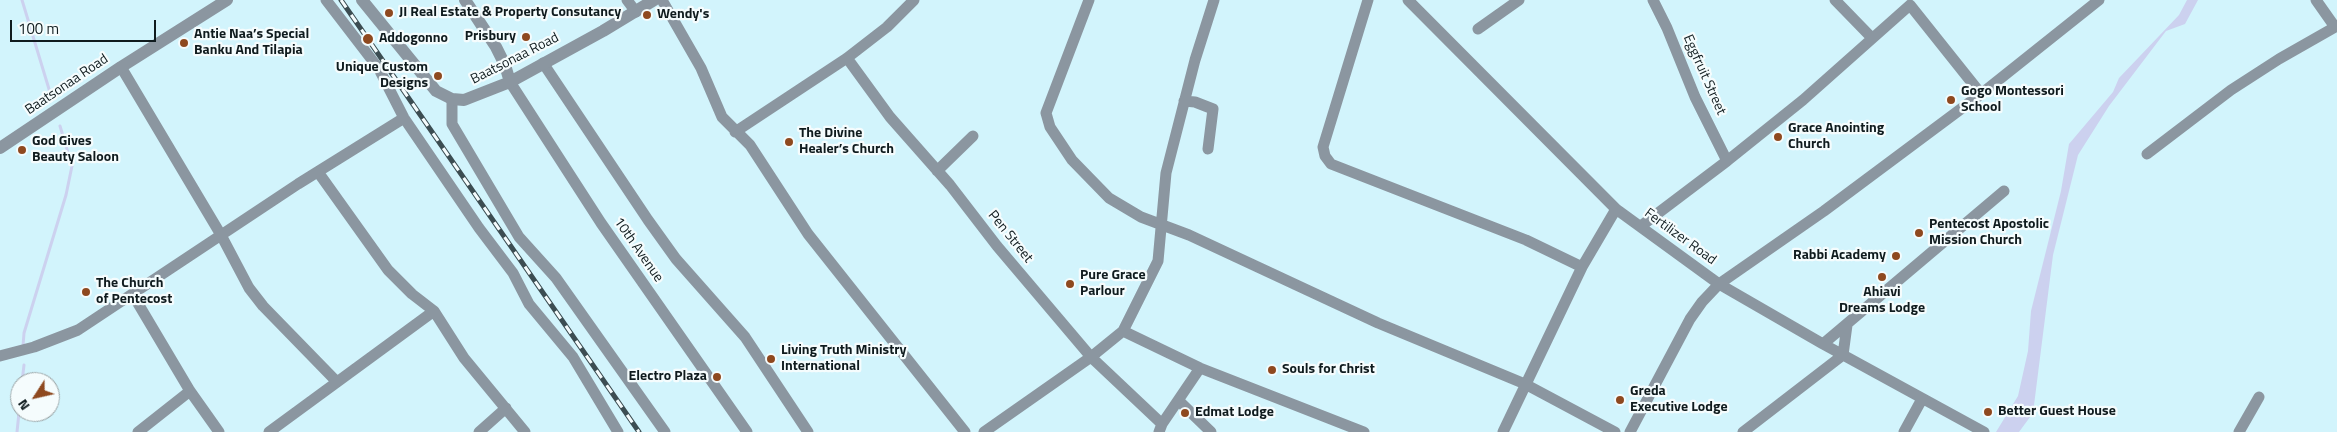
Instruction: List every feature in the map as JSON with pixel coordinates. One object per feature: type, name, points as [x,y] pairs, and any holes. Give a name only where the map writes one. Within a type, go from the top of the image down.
[{"type":"street","name":"Baatsonaa Road","points":[[0,148],[121,67],[227,0]]},
{"type":"street","points":[[326,0],[378,69],[404,118],[479,228],[513,273],[528,304],[573,357],[618,432]]},
{"type":"street","points":[[362,0],[436,91],[452,99],[452,124],[519,237],[556,278],[666,432]]},
{"type":"street","points":[[465,0],[496,46],[505,65],[510,82]]},
{"type":"street","points":[[627,0],[636,12]]},
{"type":"street","name":"Baatsonaa Road","points":[[452,99],[464,100],[510,82],[636,12],[654,0]]},
{"type":"street","points":[[662,0],[701,68],[722,117],[750,145],[808,234],[965,432]]},
{"type":"street","points":[[735,132],[847,58],[887,27],[914,0]]},
{"type":"street","points":[[1090,0],[1046,113],[1050,127],[1072,160],[1109,198],[1141,217],[1189,235],[1378,323],[1525,384],[1614,432]]},
{"type":"street","points":[[984,432],[1091,357],[1123,331],[1158,261],[1166,174],[1184,101],[1214,0]]},
{"type":"street","points":[[1368,0],[1323,147],[1325,156],[1331,164],[1526,240],[1582,267]]},
{"type":"street","name":"Fertilizer Road","points":[[1408,0],[1616,209],[1719,284],[1823,344],[1984,432]]},
{"type":"street","points":[[1478,29],[1519,0]]},
{"type":"street","name":"Eggfruit Street","points":[[1653,0],[1667,28],[1695,97],[1728,161]]},
{"type":"street","points":[[1835,0],[1872,38]]},
{"type":"street","points":[[1630,432],[1690,320],[1702,302],[1719,284],[1824,211],[1981,94],[2098,0]]},
{"type":"street","points":[[2147,154],[2231,90],[2279,59],[2336,27],[2316,0]]},
{"type":"street","points":[[1641,226],[1728,161],[1803,100],[1913,2],[1981,94]]},
{"type":"street","name":"Pen Street","points":[[847,58],[890,117],[1091,357],[1161,428]]},
{"type":"street","points":[[543,64],[676,259],[745,337],[808,432]]},
{"type":"street","points":[[121,67],[221,235],[249,288],[263,306],[337,382]]},
{"type":"street","name":"10th Avenue","points":[[510,82],[601,223],[747,432]]},
{"type":"street","points":[[1184,101],[1195,102],[1213,109],[1208,149]]},
{"type":"street","points":[[0,356],[34,347],[78,330],[134,295],[221,235],[404,118]]},
{"type":"street","points":[[936,171],[973,136]]},
{"type":"street","points":[[318,172],[388,270],[412,294],[434,311],[464,358],[525,432]]},
{"type":"street","points":[[1823,344],[1847,325],[1879,294],[2004,191]]},
{"type":"street","points":[[1503,432],[1582,267],[1616,209]]},
{"type":"street","points":[[134,295],[190,391],[219,432]]},
{"type":"street","points":[[269,432],[434,311]]},
{"type":"street","points":[[1743,432],[1843,355],[1847,325]]},
{"type":"street","points":[[1123,331],[1200,368],[1364,432]]},
{"type":"street","points":[[1161,428],[1200,368]]},
{"type":"street","points":[[138,432],[190,391]]},
{"type":"street","points":[[1904,432],[1922,398]]},
{"type":"street","points":[[2239,432],[2259,398]]},
{"type":"street","points":[[1179,401],[1211,432]]},
{"type":"street","points":[[479,432],[506,408]]},
{"type":"water","points":[[2187,0],[2198,0],[2185,24],[2166,31],[2109,106],[2078,155],[2053,255],[2033,413],[2019,432],[1996,432],[2018,396],[2028,351],[2031,311],[2061,191],[2069,144],[2113,92],[2119,78],[2179,15]]},
{"type":"waterway","points":[[22,0],[52,99]]},
{"type":"waterway","points":[[23,346],[24,333],[66,195],[72,166],[60,126]]},
{"type":"waterway","points":[[23,372],[24,365]]},
{"type":"waterway","points":[[17,432],[18,422]]},
{"type":"railway","points":[[341,0],[639,432]]},
{"type":"place","name":"JI Real Estate & Property Consutancy","points":[[389,13]]},
{"type":"place","name":"Wendy's","points":[[647,15]]},
{"type":"place","name":"Prisbury","points":[[526,37]]},
{"type":"place","name":"Addogonno","points":[[368,39]]},
{"type":"place","name":"Antie Naa’s Special Banku And Tilapia","points":[[184,43]]},
{"type":"place","name":"Unique Custom Designs","points":[[438,76]]},
{"type":"place","name":"Gogo Montessori School","points":[[1951,100]]},
{"type":"place","name":"Grace Anointing Church","points":[[1778,137]]},
{"type":"place","name":"The Divine Healer’s Church","points":[[789,142]]},
{"type":"place","name":"God Gives Beauty Saloon","points":[[22,150]]},
{"type":"place","name":"Pentecost Apostolic Mission Church","points":[[1919,233]]},
{"type":"place","name":"Rabbi Academy","points":[[1896,256]]},
{"type":"place","name":"Ahiavi Dreams Lodge","points":[[1882,277]]},
{"type":"place","name":"Pure Grace Parlour","points":[[1070,284]]},
{"type":"place","name":"The Church of Pentecost","points":[[86,292]]},
{"type":"place","name":"Living Truth Ministry International","points":[[771,359]]},
{"type":"place","name":"Souls for Christ","points":[[1272,370]]},
{"type":"place","name":"Electro Plaza","points":[[717,377]]},
{"type":"place","name":"Greda Executive Lodge","points":[[1620,400]]},
{"type":"place","name":"Better Guest House","points":[[1988,412]]},
{"type":"place","name":"Edmat Lodge","points":[[1185,413]]}]
